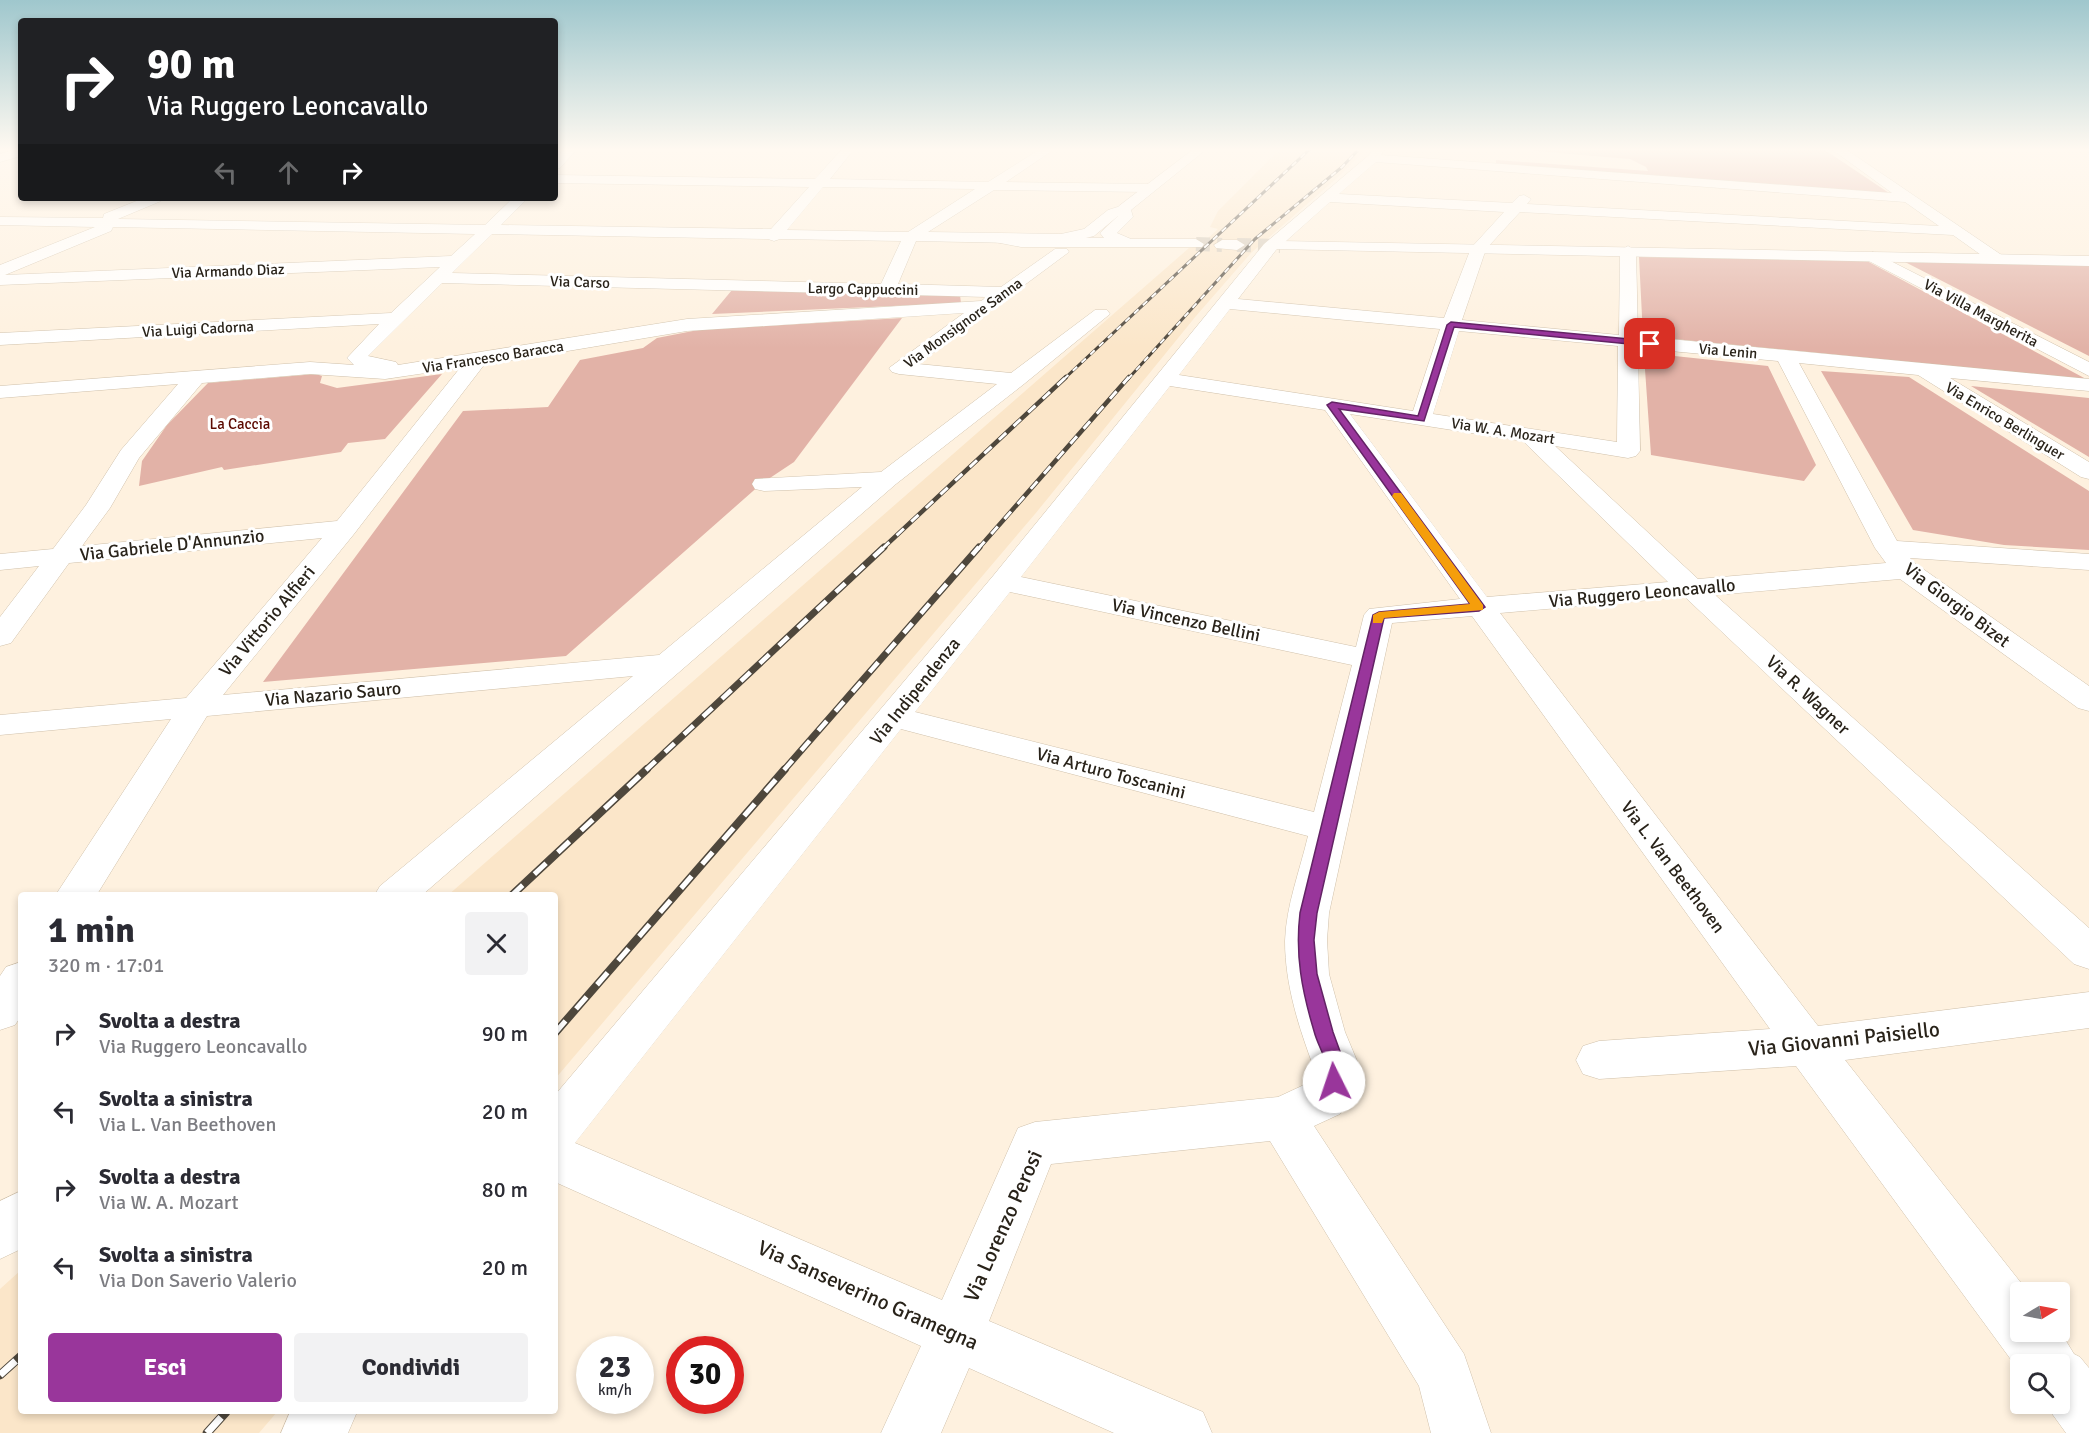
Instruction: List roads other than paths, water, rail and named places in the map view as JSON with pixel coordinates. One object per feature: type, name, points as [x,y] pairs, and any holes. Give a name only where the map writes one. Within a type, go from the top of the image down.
[{"type":"street","points":[[93,223],[113,215]]},
{"type":"street","points":[[430,368],[365,363],[357,358],[395,318],[504,215]]},
{"type":"street","points":[[749,252],[769,236],[789,215]]},
{"type":"street","points":[[886,290],[910,237],[945,215]]},
{"type":"street","points":[[0,219],[93,223],[1000,239],[1073,237],[1089,232],[1111,215]]},
{"type":"street","points":[[1125,215],[1126,217],[1108,233],[1113,239],[1130,243]]},
{"type":"street","name":"Via Indipendenza","points":[[558,1127],[894,717],[1224,303],[1275,246],[1308,215]]},
{"type":"street","points":[[1421,419],[1479,248],[1508,215]]},
{"type":"street","points":[[1646,215],[1955,231]]},
{"type":"street","points":[[1932,215],[1997,259]]},
{"type":"street","points":[[0,271],[119,223]]},
{"type":"street","points":[[1000,239],[1021,242],[1196,244]]},
{"type":"street","points":[[1275,246],[2089,261]]},
{"type":"street","name":"Via Monsignore Sanna","points":[[1017,380],[899,368],[1061,252]]},
{"type":"street","points":[[1628,252],[1628,341]]},
{"type":"street","name":"Via Villa Margherita","points":[[1873,257],[2089,370]]},
{"type":"street","name":"Via Armando Diaz","points":[[0,280],[456,261]]},
{"type":"street","points":[[687,326],[735,269]]},
{"type":"street","name":"Via Carso","points":[[439,278],[721,286]]},
{"type":"street","name":"Largo Cappuccini","points":[[721,286],[1005,292]]},
{"type":"street","name":"Via Lenin","points":[[1224,303],[2089,386]]},
{"type":"street","name":"Via Francesco Baracca","points":[[3,392],[310,368],[385,373],[430,368],[687,326],[985,306]]},
{"type":"street","points":[[399,892],[887,479],[1101,314]]},
{"type":"street","name":"Via Luigi Cadorna","points":[[0,339],[395,318]]},
{"type":"street","name":"Via W. A. Mozart","points":[[1164,379],[1628,451],[1628,341]]},
{"type":"street","points":[[3,392],[364,349]]},
{"type":"street","name":"Via Giorgio Bizet","points":[[1785,356],[1897,559],[2089,701]]},
{"type":"street","name":"Via Vittorio Alfieri","points":[[78,892],[196,707],[345,528],[477,360]]},
{"type":"street","name":"Via Enrico Berlinguer","points":[[1921,369],[2089,472]]},
{"type":"street","points":[[0,637],[97,508],[129,455],[195,378]]},
{"type":"street","name":"Via L. Van Beethoven","points":[[1332,405],[1479,607],[2010,1313]]},
{"type":"street","name":"Via R. Wagner","points":[[1529,435],[1692,589],[2089,953]]},
{"type":"street","points":[[764,484],[887,479]]},
{"type":"street","name":"Via Gabriele D'Annunzio","points":[[0,562],[345,528]]},
{"type":"street","name":"Via Ruggero Leoncavallo","points":[[1369,659],[1379,615],[1692,589],[1897,559],[2089,562]]},
{"type":"street","name":"Via Vincenzo Bellini","points":[[1003,582],[1369,659]]},
{"type":"street","points":[[1369,659],[1309,913],[1306,940],[1308,974],[1323,1032],[1337,1068],[1334,1082],[1323,1099],[1282,1118],[1444,1374],[1461,1433]]},
{"type":"street","name":"Via Nazario Sauro","points":[[0,725],[667,664]]},
{"type":"street","name":"Via Arturo Toscanini","points":[[894,717],[1329,829]]},
{"type":"street","points":[[0,1012],[18,984]]},
{"type":"street","name":"Via Giovanni Paisiello","points":[[1599,1060],[1807,1046],[2089,1010]]},
{"type":"street","points":[[0,1028],[18,1025]]},
{"type":"street","name":"Via Lorenzo Perosi","points":[[911,1433],[956,1334],[1035,1144],[1282,1118]]},
{"type":"street","name":"Via Sanseverino Gramegna","points":[[558,1159],[1182,1433]]},
{"type":"street","points":[[0,1234],[18,1219]]},
{"type":"street","points":[[2033,1342],[2042,1354]]},
{"type":"street","points":[[2070,1390],[2089,1415]]},
{"type":"street","points":[[310,1433],[326,1414]]},
{"type":"tunnel","points":[[1196,244],[1222,245]]},
{"type":"tunnel","points":[[1237,245],[1280,246]]},
{"type":"railway","points":[[1064,379],[1239,215]]},
{"type":"railway","points":[[1128,379],[1255,239],[1284,215]]},
{"type":"railway","points":[[882,549],[1066,377]]},
{"type":"railway","points":[[978,549],[1129,377]]},
{"type":"railway","points":[[646,770],[884,547]]},
{"type":"railway","points":[[784,770],[979,547]]},
{"type":"railway","points":[[515,892],[647,769]]},
{"type":"railway","points":[[558,1030],[785,769]]},
{"type":"railway","points":[[0,1375],[18,1359]]},
{"type":"railway","points":[[207,1433],[224,1414]]},
{"type":"park label","name":"La Caccia","points":[[240,424]]}]
